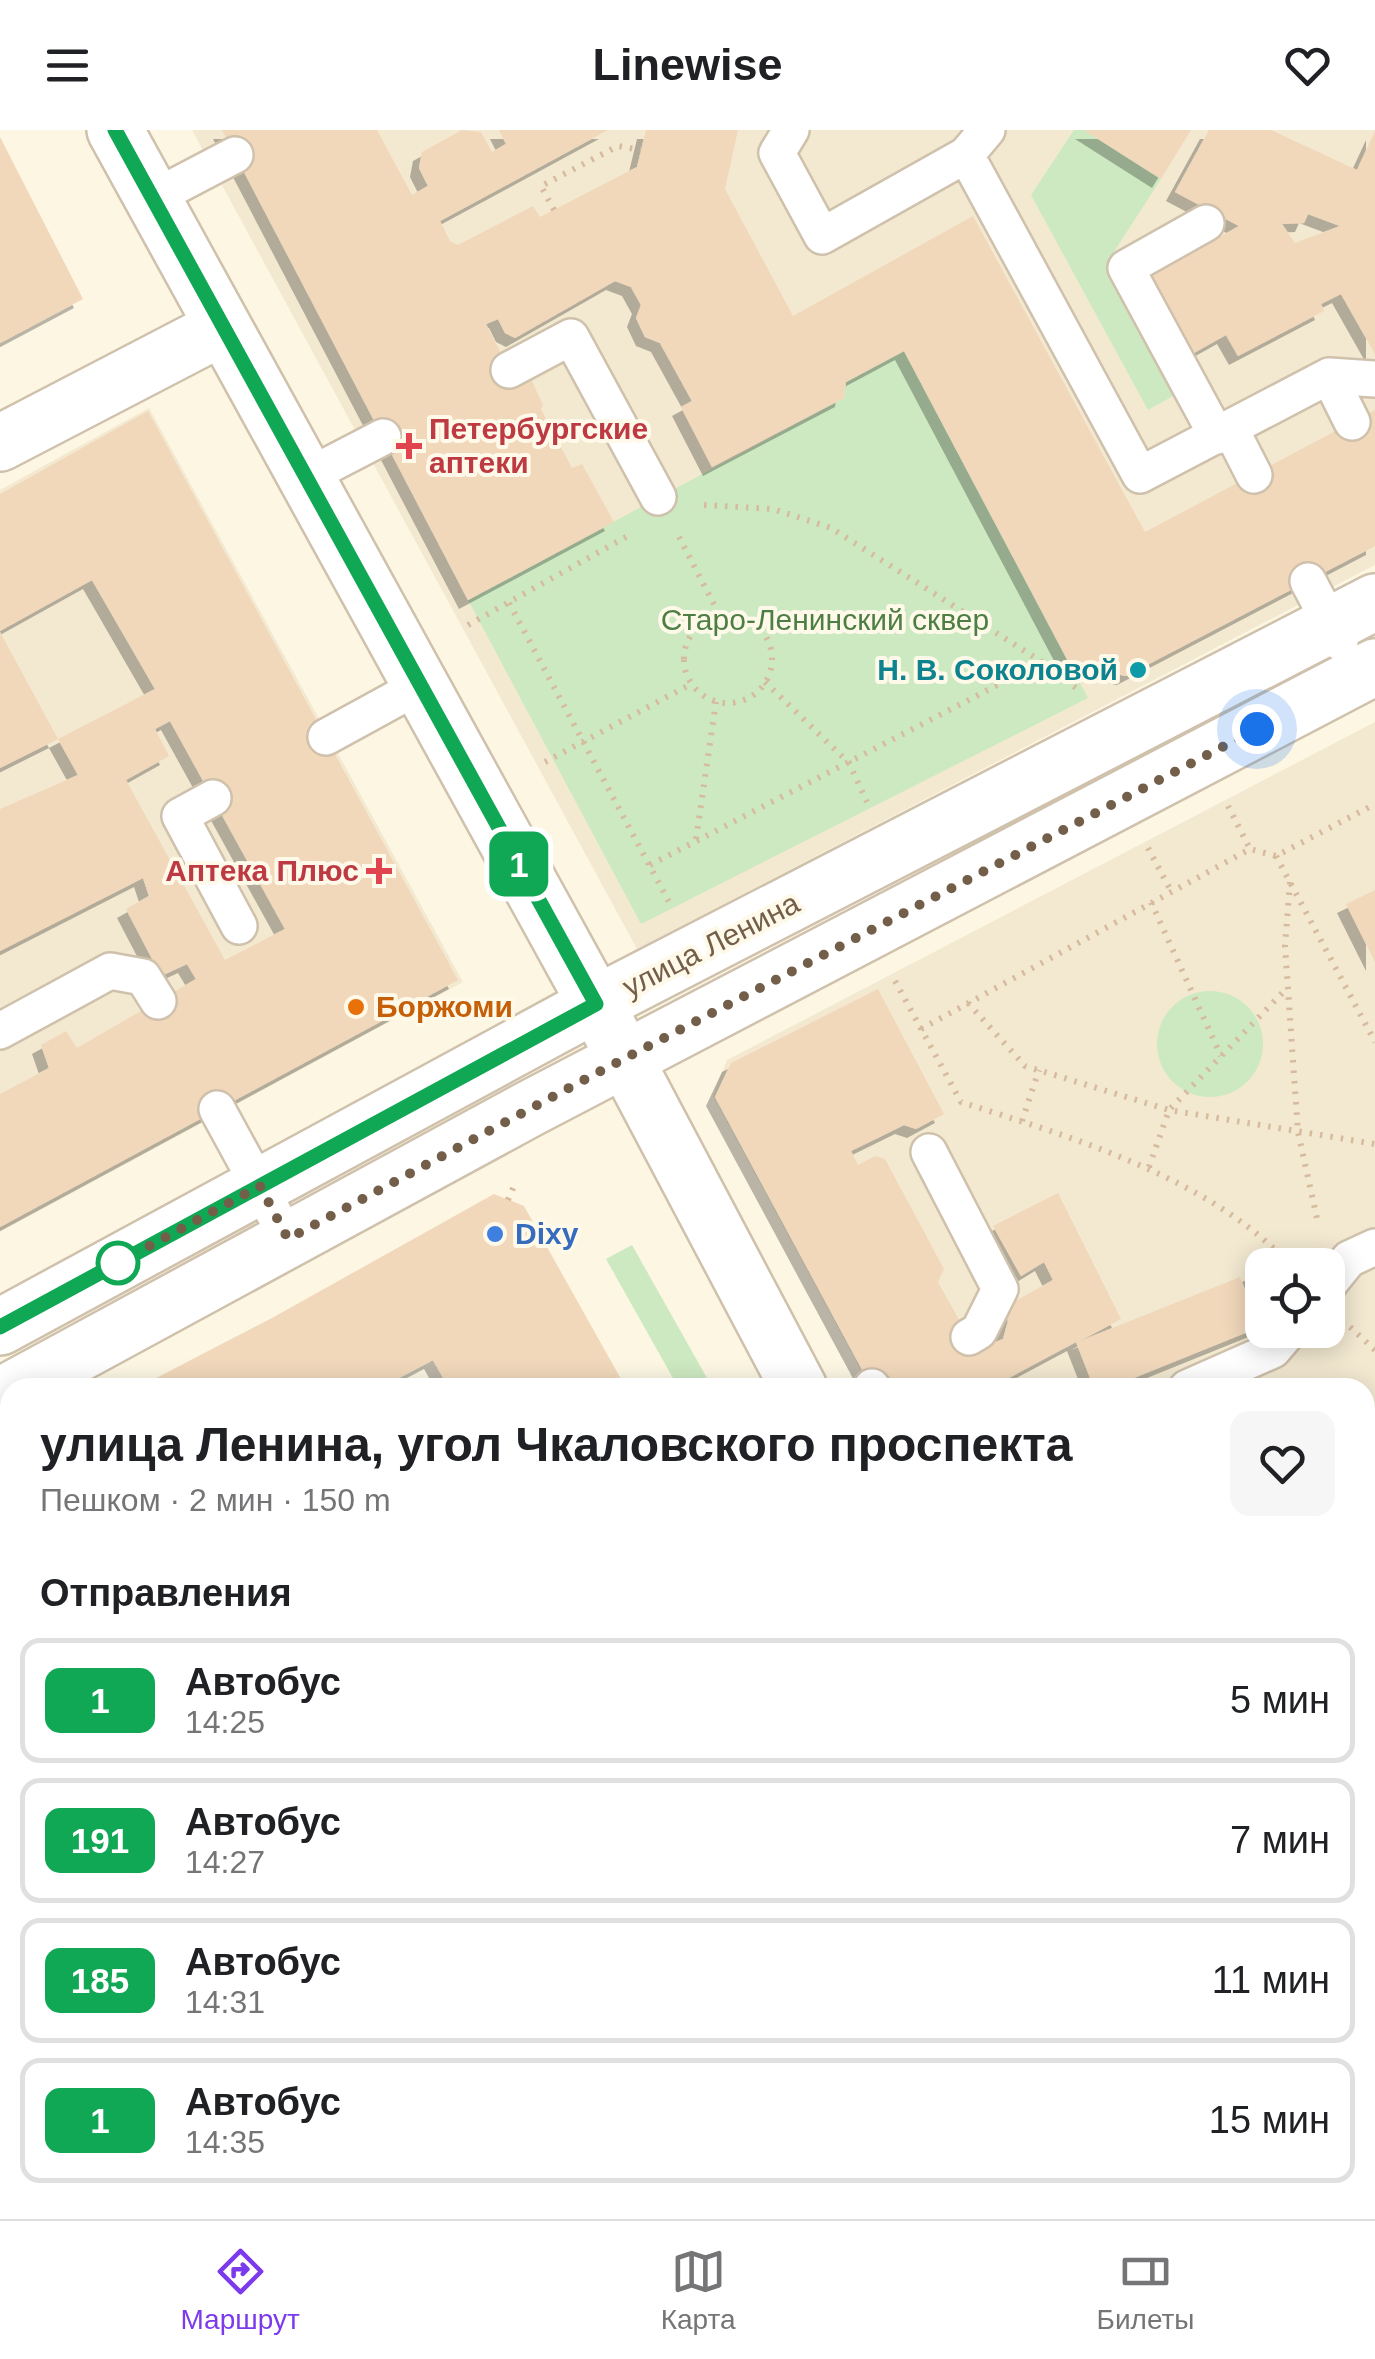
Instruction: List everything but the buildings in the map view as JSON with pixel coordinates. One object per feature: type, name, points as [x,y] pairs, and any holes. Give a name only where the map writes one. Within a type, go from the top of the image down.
[{"type":"street","points":[[116,130],[596,1004],[795,1378]]},
{"type":"street","points":[[0,444],[224,327]]},
{"type":"street","name":"улица Ленина","points":[[8,1323],[1338,603]]},
{"type":"street","name":"улица Ленина","points":[[39,1378],[625,1058],[1367,672]]},
{"type":"lane","points":[[791,130],[777,153],[822,236],[976,142],[1140,475],[1329,376],[1375,379]]},
{"type":"lane","points":[[153,198],[234,155]]},
{"type":"lane","points":[[1206,223],[1126,268],[1224,433],[1254,474]]},
{"type":"lane","points":[[509,370],[571,338],[662,506]]},
{"type":"lane","points":[[1329,376],[1352,422]]},
{"type":"lane","points":[[306,477],[383,437]]},
{"type":"lane","points":[[1338,603],[1367,672]]},
{"type":"lane","points":[[326,737],[420,686]]},
{"type":"lane","points":[[213,798],[180,816],[239,926]]},
{"type":"lane","points":[[0,1031],[110,971],[143,977],[158,1001]]},
{"type":"lane","points":[[216,1108],[288,1239]]},
{"type":"lane","points":[[929,1152],[1000,1289],[979,1331],[969,1337]]},
{"type":"lane","points":[[1345,1264],[1375,1247]]},
{"type":"lane","points":[[8,1323],[21,1378]]},
{"type":"lane","points":[[1210,1378],[1275,1348]]},
{"type":"path","points":[[554,210],[541,186],[618,146],[642,150]]},
{"type":"path","points":[[468,625],[662,506],[710,504],[773,509],[831,528],[1042,662],[1088,698]]},
{"type":"path","points":[[662,506],[720,616]]},
{"type":"path","points":[[509,603],[672,908]]},
{"type":"path","points":[[720,616],[748,620],[768,641],[772,654],[765,682],[756,694],[744,700],[716,702],[702,695],[684,671],[687,642],[694,630],[720,616]]},
{"type":"path","points":[[650,866],[1042,662]]},
{"type":"path","points":[[765,682],[848,763],[870,808]]},
{"type":"path","points":[[545,762],[691,684]]},
{"type":"path","points":[[696,841],[716,702]]},
{"type":"path","points":[[1223,796],[1250,849]]},
{"type":"path","points":[[921,1029],[1250,849],[1276,856],[1374,807]]},
{"type":"path","points":[[1143,838],[1171,891]]},
{"type":"path","points":[[1276,856],[1375,1042]]},
{"type":"path","points":[[1290,882],[1285,946],[1298,1132],[1320,1234]]},
{"type":"path","points":[[1151,902],[1221,1056]]},
{"type":"path","points":[[889,970],[961,1102],[1149,1167],[1232,1217],[1269,1248]]},
{"type":"path","points":[[1149,1167],[1169,1110],[1288,987]]},
{"type":"path","points":[[968,1003],[1025,1066],[1169,1110],[1375,1144]]},
{"type":"path","points":[[1022,1122],[1038,1070]]},
{"type":"path","points":[[508,1200],[517,1180]]},
{"type":"shaded area","points":[[192,130],[1375,130],[1375,565],[637,949]]},
{"type":"shaded area","points":[[149,408],[463,982],[0,1232],[0,490]]},
{"type":"shaded area","points":[[1375,722],[1375,1378],[865,1378],[713,1096],[727,1060]]},
{"type":"green space","points":[[1074,130],[1084,130],[1161,179],[1108,261],[1180,392],[1148,410],[1031,195]]},
{"type":"green space","name":"Старо-Ленинский сквер","points":[[904,351],[1088,698],[641,924],[468,600],[844,398],[846,382]]},
{"type":"green space","points":[[1210,991],[1230,995],[1247,1007],[1259,1024],[1263,1044],[1259,1064],[1247,1081],[1230,1093],[1210,1097],[1190,1093],[1173,1081],[1161,1064],[1157,1044],[1161,1024],[1173,1007],[1190,995]]},
{"type":"green space","points":[[632,1245],[707,1378],[673,1378],[606,1259]]},
{"type":"bus line","name":"1","points":[[0,1327],[596,1004],[115,130]]},
{"type":"place","name":"Петербургские аптеки","points":[[409,446]]},
{"type":"place","name":"Н. В. Соколовой","points":[[1138,670]]},
{"type":"place","name":"Аптека Плюс","points":[[379,871]]},
{"type":"place","name":"Боржоми","points":[[356,1007]]},
{"type":"place","name":"Dixy","points":[[495,1234]]},
{"type":"route","points":[[118,1263],[260,1186],[288,1239],[593,1075],[1257,729]]}]
